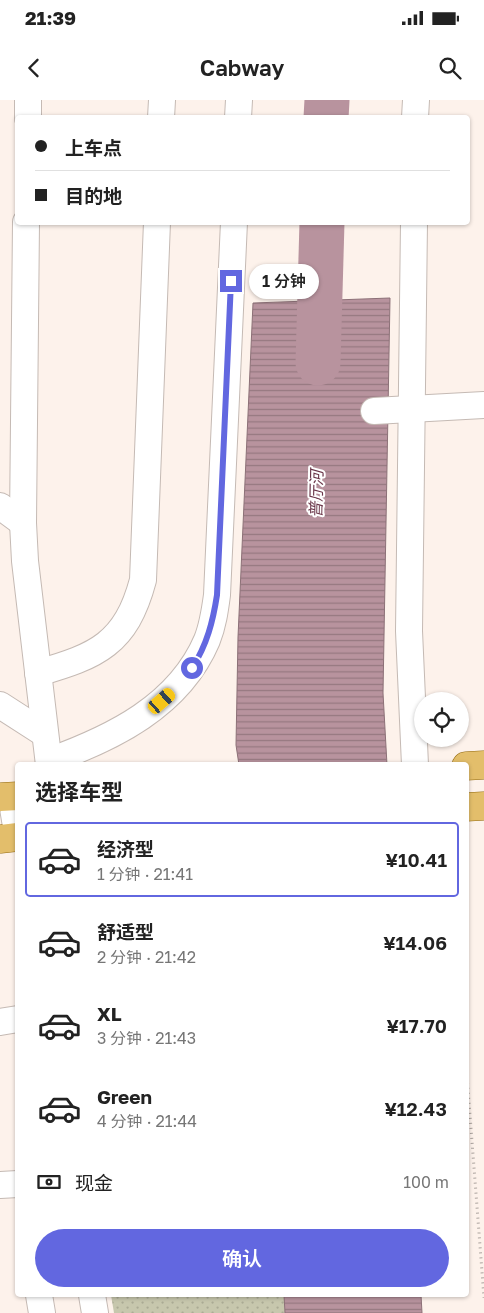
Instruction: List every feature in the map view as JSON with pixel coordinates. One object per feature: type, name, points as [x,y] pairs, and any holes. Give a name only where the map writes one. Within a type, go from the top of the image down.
[{"type":"main road","points":[[469,766],[484,764]]},
{"type":"main road","points":[[469,807],[484,806]]},
{"type":"main road","points":[[0,839],[15,838]]},
{"type":"street","points":[[28,100],[28,115]]},
{"type":"street","points":[[161,115],[162,100]]},
{"type":"street","points":[[238,115],[239,100]]},
{"type":"street","points":[[416,100],[416,115]]},
{"type":"street","points":[[26,225],[23,523],[25,561],[49,762]]},
{"type":"street","points":[[38,673],[87,657],[102,648],[117,634],[129,618],[138,600],[143,580],[157,225]]},
{"type":"street","points":[[51,762],[103,739],[154,709],[186,677],[208,638],[214,617],[217,595],[234,225]]},
{"type":"street","points":[[414,225],[409,631],[415,762]]},
{"type":"street","points":[[374,412],[484,404]]},
{"type":"street","points":[[0,506],[23,523]]},
{"type":"street","points":[[0,706],[45,734]]},
{"type":"street","points":[[10,796],[15,826]]},
{"type":"street","points":[[0,1022],[15,1020]]},
{"type":"street","points":[[0,1185],[15,1184]]},
{"type":"street","points":[[39,1297],[42,1313]]},
{"type":"street","points":[[92,1297],[95,1313]]},
{"type":"path","points":[[469,1102],[484,1298]]},
{"type":"green space","points":[[111,1297],[284,1297],[285,1313],[114,1313]]},
{"type":"water","points":[[390,298],[383,693],[387,762],[239,762],[236,745],[238,637],[253,303]]},
{"type":"water","points":[[284,1297],[421,1297],[422,1313],[285,1313]]},
{"type":"waterway","name":"普厅河","points":[[326,115],[327,100]]},
{"type":"waterway","name":"普厅河","points":[[318,363],[322,225]]},
{"type":"route","points":[[192,668],[208,638],[214,617],[217,595],[231,281]]}]
